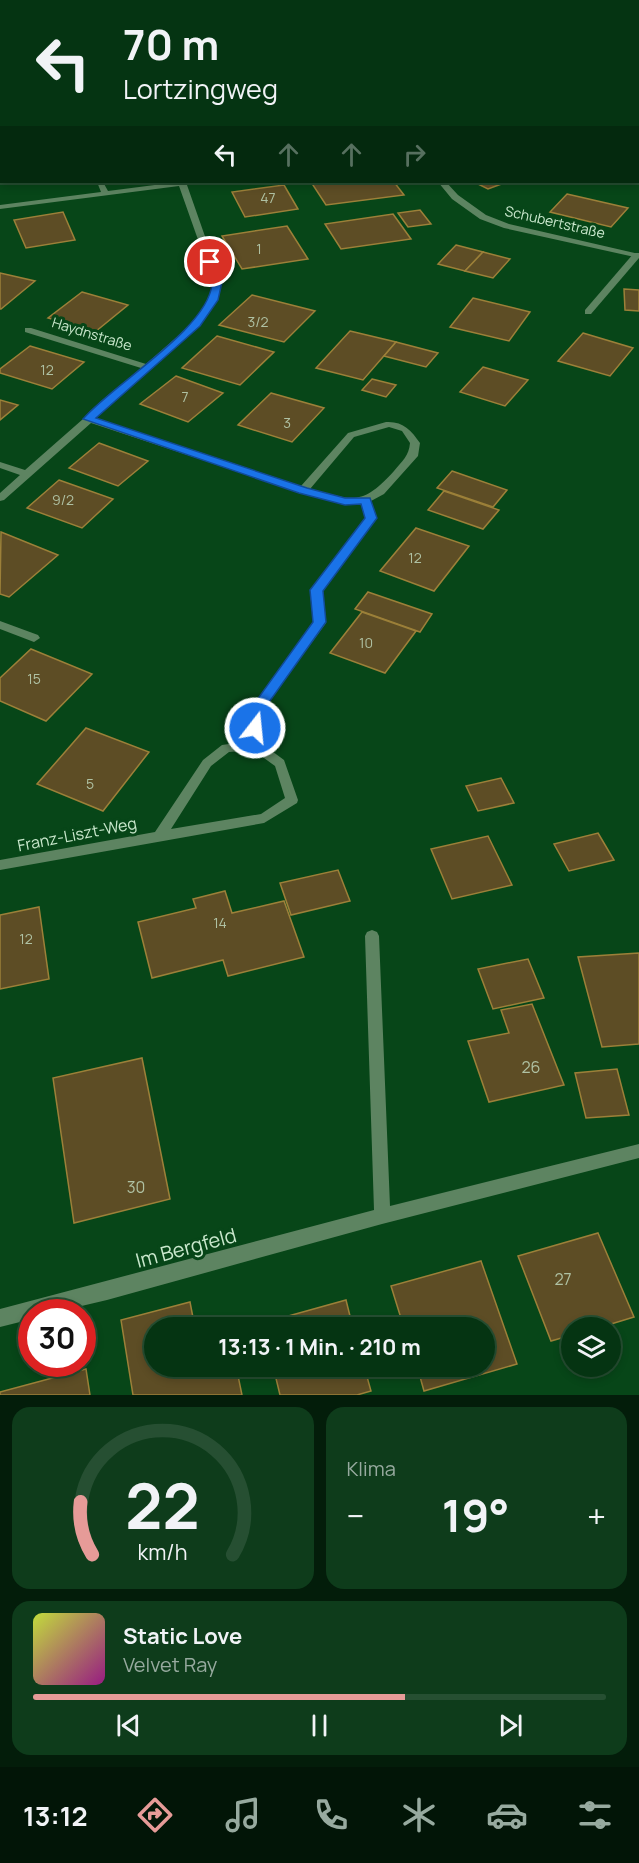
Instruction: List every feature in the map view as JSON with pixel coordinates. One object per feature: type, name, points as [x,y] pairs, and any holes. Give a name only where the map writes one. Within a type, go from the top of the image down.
[{"type":"street","points":[[100,183],[105,193]]},
{"type":"street","points":[[0,207],[180,183]]},
{"type":"street","name":"Haydnstraße","points":[[0,498],[196,324],[213,300],[217,282],[187,183]]},
{"type":"street","name":"Schubertstraße","points":[[443,183],[454,197],[483,217],[507,226],[638,256]]},
{"type":"street","points":[[588,312],[638,256]]},
{"type":"street","name":"Haydnstraße","points":[[28,330],[147,367]]},
{"type":"street","points":[[88,419],[303,490],[345,501],[366,500],[380,492],[414,454],[415,442],[405,429],[389,424],[351,435],[303,490]]},
{"type":"street","points":[[0,465],[26,474]]},
{"type":"street","points":[[255,745],[255,711],[320,622],[317,590],[371,518],[366,500]]},
{"type":"street","points":[[0,625],[34,638]]},
{"type":"street","name":"Franz-Liszt-Weg","points":[[0,865],[264,818],[292,800],[280,763],[255,745],[226,748],[207,763],[160,836]]},
{"type":"street","points":[[372,936],[382,1216]]},
{"type":"street","name":"Im Bergfeld","points":[[0,1318],[639,1150]]},
{"type":"building","points":[[312,183],[395,183],[404,195],[326,205]]},
{"type":"building","points":[[476,183],[504,183],[488,189]]},
{"type":"building","points":[[284,185],[298,209],[245,217],[232,192]]},
{"type":"building","points":[[567,194],[628,208],[611,227],[550,212]]},
{"type":"building","points":[[420,210],[431,224],[408,227],[398,213]]},
{"type":"building","points":[[63,212],[75,240],[26,248],[14,220]]},
{"type":"building","points":[[393,214],[411,239],[341,249],[325,224]]},
{"type":"building","points":[[287,226],[308,259],[242,269],[222,236]]},
{"type":"building","points":[[456,245],[483,252],[465,271],[438,264]]},
{"type":"building","points":[[483,252],[510,259],[493,278],[465,271]]},
{"type":"building","points":[[0,273],[35,281],[1,309],[0,309]]},
{"type":"building","points":[[624,289],[639,290],[639,311],[625,310]]},
{"type":"building","points":[[82,292],[128,305],[95,332],[48,318]]},
{"type":"building","points":[[252,295],[315,311],[284,342],[219,325]]},
{"type":"building","points":[[473,298],[530,312],[509,341],[450,327]]},
{"type":"building","points":[[350,331],[396,342],[363,380],[316,368]]},
{"type":"building","points":[[583,333],[633,348],[610,376],[558,361]]},
{"type":"building","points":[[217,336],[274,352],[240,385],[182,368]]},
{"type":"building","points":[[396,342],[438,353],[426,367],[384,356]]},
{"type":"building","points":[[30,346],[84,362],[52,389],[0,373],[0,369]]},
{"type":"building","points":[[483,367],[528,380],[505,406],[460,392]]},
{"type":"building","points":[[176,376],[223,393],[188,422],[140,404]]},
{"type":"building","points":[[372,379],[396,385],[386,397],[362,390]]},
{"type":"building","points":[[271,393],[324,408],[292,442],[238,425]]},
{"type":"building","points":[[0,400],[18,405],[0,420]]},
{"type":"building","points":[[99,443],[148,461],[118,486],[69,468]]},
{"type":"building","points":[[452,471],[507,490],[493,507],[437,488]]},
{"type":"building","points":[[59,480],[113,499],[82,528],[27,508]]},
{"type":"building","points":[[444,491],[499,510],[483,529],[428,510]]},
{"type":"building","points":[[416,528],[469,546],[434,591],[380,571]]},
{"type":"building","points":[[1,532],[58,555],[9,597],[0,594]]},
{"type":"building","points":[[368,592],[432,614],[420,632],[355,609]]},
{"type":"building","points":[[362,612],[416,631],[385,673],[330,653]]},
{"type":"building","points":[[31,649],[92,674],[46,721],[0,701],[0,678]]},
{"type":"building","points":[[86,728],[149,752],[103,811],[37,784]]},
{"type":"building","points":[[501,778],[514,803],[478,811],[466,786]]},
{"type":"building","points":[[598,833],[614,860],[569,871],[554,844]]},
{"type":"building","points":[[488,836],[512,885],[452,899],[431,849]]},
{"type":"building","points":[[338,870],[350,901],[291,915],[280,883]]},
{"type":"building","points":[[225,891],[232,913],[284,901],[304,957],[228,976],[223,960],[152,978],[138,922],[196,908],[193,899]]},
{"type":"building","points":[[39,907],[49,979],[0,989],[0,915]]},
{"type":"building","points":[[639,953],[639,1044],[602,1047],[578,957]]},
{"type":"building","points":[[528,959],[544,998],[493,1009],[478,969]]},
{"type":"building","points":[[532,1004],[564,1085],[489,1102],[468,1041],[509,1033],[501,1010]]},
{"type":"building","points":[[142,1058],[170,1199],[74,1223],[53,1078]]},
{"type":"building","points":[[617,1069],[629,1115],[586,1118],[575,1073]]},
{"type":"building","points":[[598,1233],[634,1317],[621,1321],[621,1317],[561,1317],[561,1338],[551,1341],[518,1256]]},
{"type":"building","points":[[481,1261],[517,1364],[495,1370],[495,1317],[401,1317],[391,1286]]},
{"type":"building","points":[[346,1300],[350,1317],[285,1317]]},
{"type":"building","points":[[190,1302],[193,1317],[144,1317],[144,1377],[238,1377],[242,1395],[133,1395],[121,1320]]},
{"type":"building","points":[[56,1377],[87,1377],[90,1395],[0,1395],[0,1392]]},
{"type":"building","points":[[276,1377],[367,1377],[371,1391],[357,1395],[280,1395]]},
{"type":"building","points":[[420,1377],[472,1377],[424,1391]]},
{"type":"route","points":[[210,262],[217,282],[213,300],[196,324],[88,419],[303,490],[345,501],[366,500],[371,518],[317,590],[320,622],[255,711],[255,728]]}]
